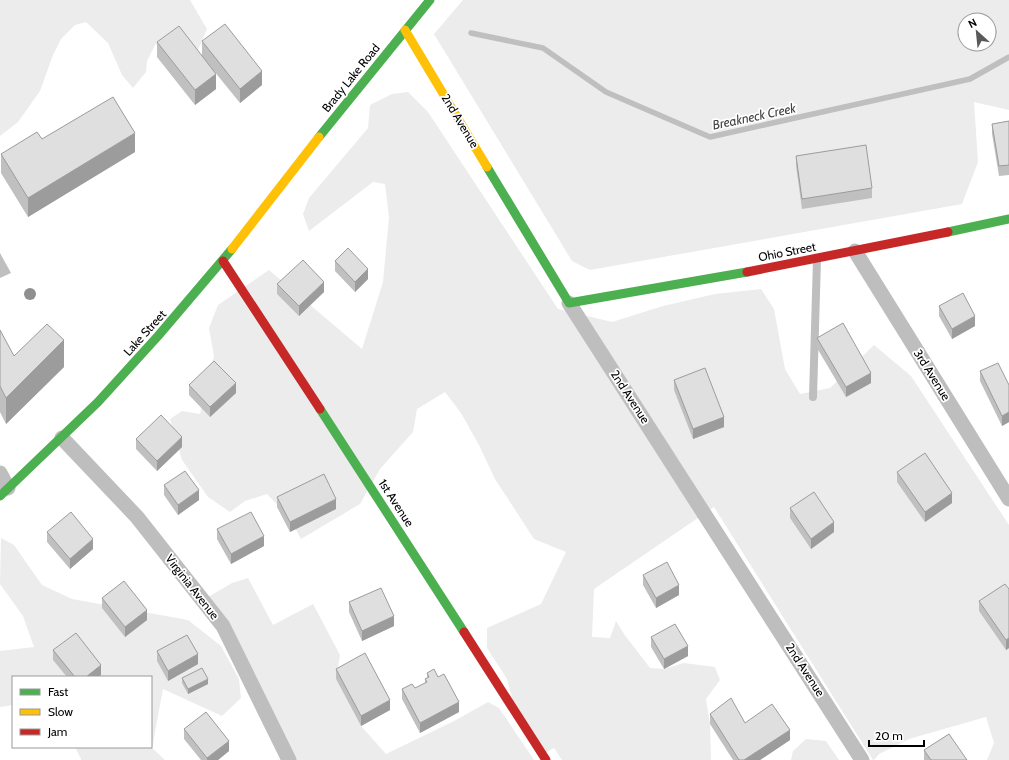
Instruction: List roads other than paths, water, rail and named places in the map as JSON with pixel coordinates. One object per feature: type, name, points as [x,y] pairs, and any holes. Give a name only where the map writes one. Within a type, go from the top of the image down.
[{"type":"street","name":"Brady Lake Road","points":[[292,171],[430,0]]},
{"type":"street","name":"2nd Avenue","points":[[405,30],[569,302],[862,760]]},
{"type":"street","name":"Lake Street","points":[[4,492],[62,438],[104,396],[158,336],[223,261],[292,171]]},
{"type":"street","name":"Ohio Street","points":[[569,302],[781,266],[1009,219]]},
{"type":"street","name":"3rd Avenue","points":[[856,251],[1009,499]]},
{"type":"street","name":"1st Avenue","points":[[223,261],[400,531],[546,760]]},
{"type":"street","name":"Virginia Avenue","points":[[62,438],[137,517],[223,626],[289,760]]},
{"type":"street","points":[[0,473],[4,492]]},
{"type":"lane","points":[[813,397],[817,258]]},
{"type":"waterway","name":"Breakneck Creek","points":[[471,33],[543,48],[606,92],[710,137],[970,79],[1009,57]]}]
